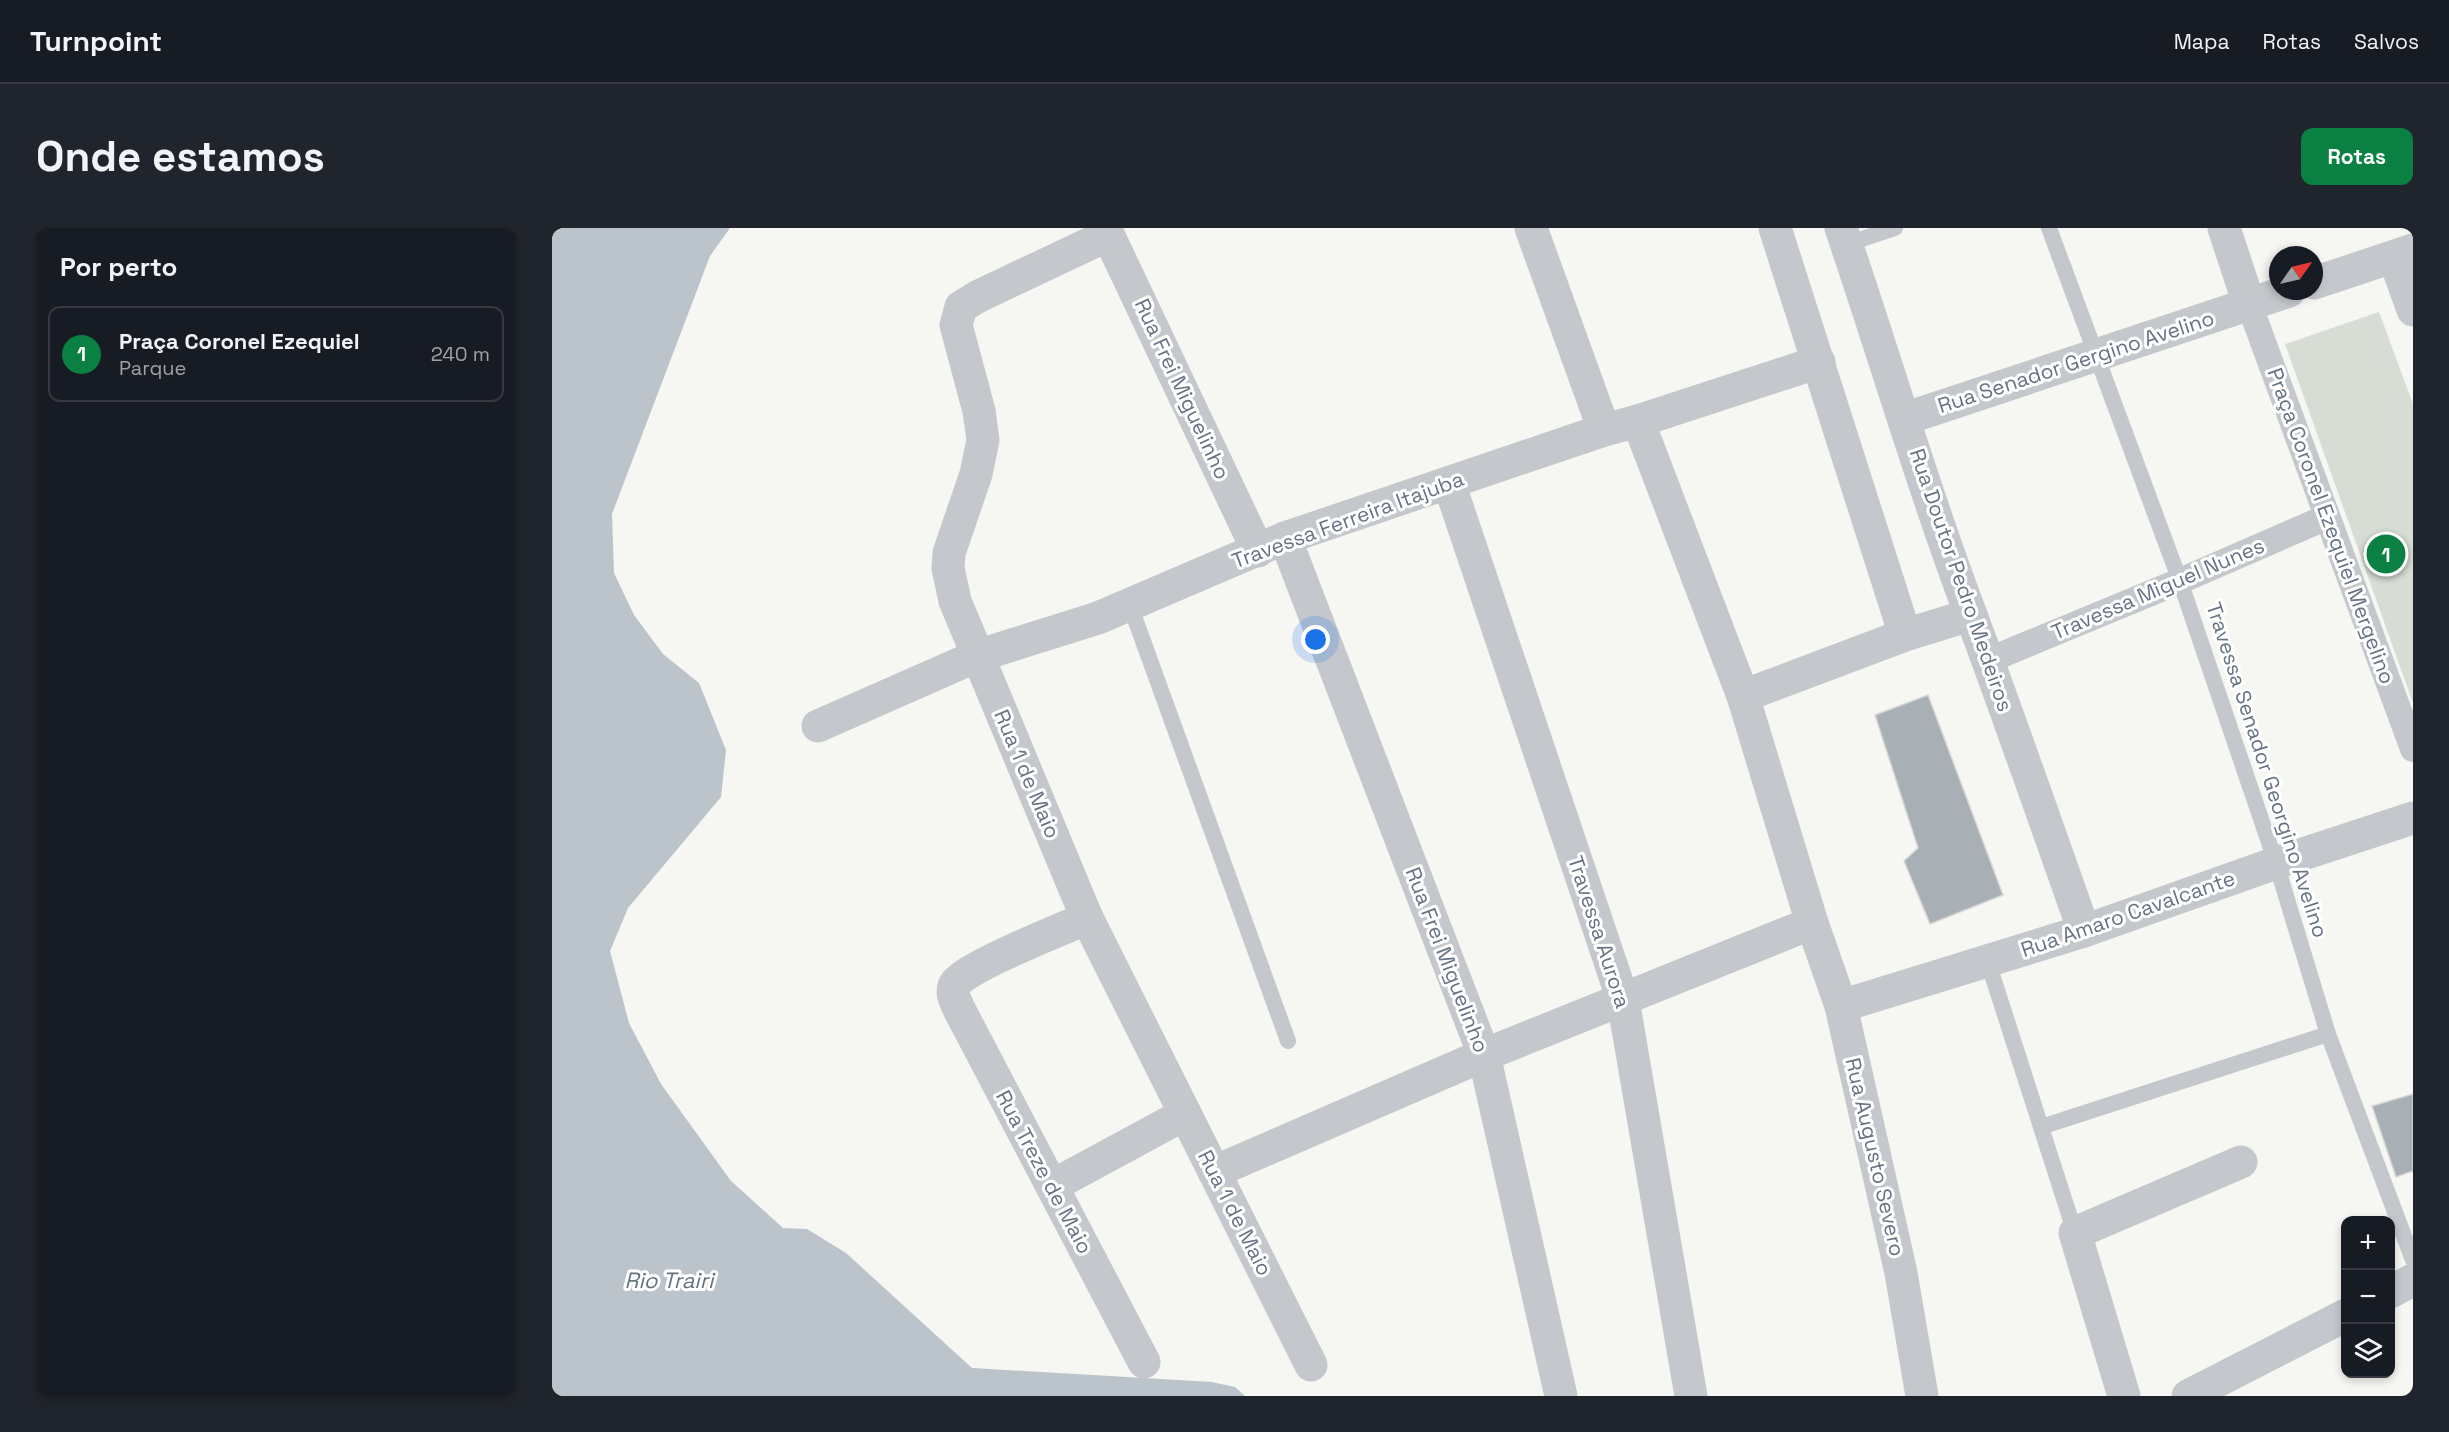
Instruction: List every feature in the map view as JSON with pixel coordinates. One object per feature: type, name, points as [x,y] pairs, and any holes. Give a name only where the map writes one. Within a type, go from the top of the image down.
[{"type":"street","points":[[1531,228],[1604,430]]},
{"type":"street","points":[[1775,228],[1905,635]]},
{"type":"street","points":[[2224,228],[2249,304]]},
{"type":"street","name":"Rua Frei Miguelinho","points":[[1106,231],[1271,544],[1484,1055],[1561,1396]]},
{"type":"street","name":"Rua 1 de Maio","points":[[1106,231],[977,297],[961,307],[957,314],[958,339],[979,411],[983,440],[976,474],[952,539],[948,568],[955,601],[1087,918],[1311,1365]]},
{"type":"street","name":"Rua Doutor Pedro Medeiros","points":[[1844,236],[1970,615],[1989,660],[2084,931]]},
{"type":"street","points":[[2323,280],[2403,253],[2413,310]]},
{"type":"street","name":"Rua Senador Gergino Avelino","points":[[1904,419],[2269,298]]},
{"type":"street","name":"Praça Coronel Ezequiel Mergelino","points":[[2249,304],[2413,749]]},
{"type":"street","name":"Travessa Ferreira Itajuba","points":[[818,726],[977,656],[1098,618],[1271,544],[1604,430],[1819,362]]},
{"type":"street","name":"Rua Augusto Severo","points":[[1638,421],[1743,696],[1812,923],[1841,1006],[1901,1273],[1922,1396]]},
{"type":"street","name":"Travessa Aurora","points":[[1449,483],[1623,1000],[1691,1396]]},
{"type":"street","name":"Travessa Miguel Nunes","points":[[1989,660],[2327,517]]},
{"type":"street","points":[[1743,696],[1905,635],[1970,615]]},
{"type":"street","name":"Rua Amaro Cavalcante","points":[[1841,1006],[2084,931],[2276,863],[2413,818]]},
{"type":"street","name":"Rua Treze de Maio","points":[[1087,918],[975,968],[957,980],[953,993],[959,1009],[1144,1362]]},
{"type":"street","points":[[1214,1172],[1484,1055],[1812,923]]},
{"type":"street","points":[[1052,1186],[1185,1114]]},
{"type":"street","points":[[2124,1396],[2075,1233],[2241,1162]]},
{"type":"street","points":[[2395,1290],[2413,1280]]},
{"type":"street","points":[[2188,1396],[2341,1318]]},
{"type":"lane","points":[[1844,236],[1894,228]]},
{"type":"lane","name":"Travessa Senador Georgino Avelino","points":[[2049,228],[2180,581],[2276,863],[2328,1034],[2413,1260]]},
{"type":"lane","points":[[1130,605],[1287,1041]]},
{"type":"lane","points":[[1988,962],[2075,1233]]},
{"type":"lane","points":[[2041,1127],[2328,1034]]},
{"type":"shaded area","points":[[2379,312],[2413,404],[2413,703],[2285,344]]},
{"type":"water","name":"Rio Trairi","points":[[552,228],[730,228],[710,256],[612,514],[614,573],[634,615],[663,654],[699,683],[726,750],[721,797],[628,908],[610,951],[629,1023],[661,1084],[731,1181],[783,1228],[807,1229],[846,1253],[972,1368],[1212,1382],[1235,1387],[1245,1396],[552,1396]]},
{"type":"building","points":[[1928,695],[2003,895],[1930,924],[1904,861],[1918,848],[1875,715]]},
{"type":"building","points":[[2413,1094],[2413,1171],[2396,1177],[2372,1106]]},
{"type":"place","name":"Praça Coronel Ezequiel","points":[[2386,554]]}]
